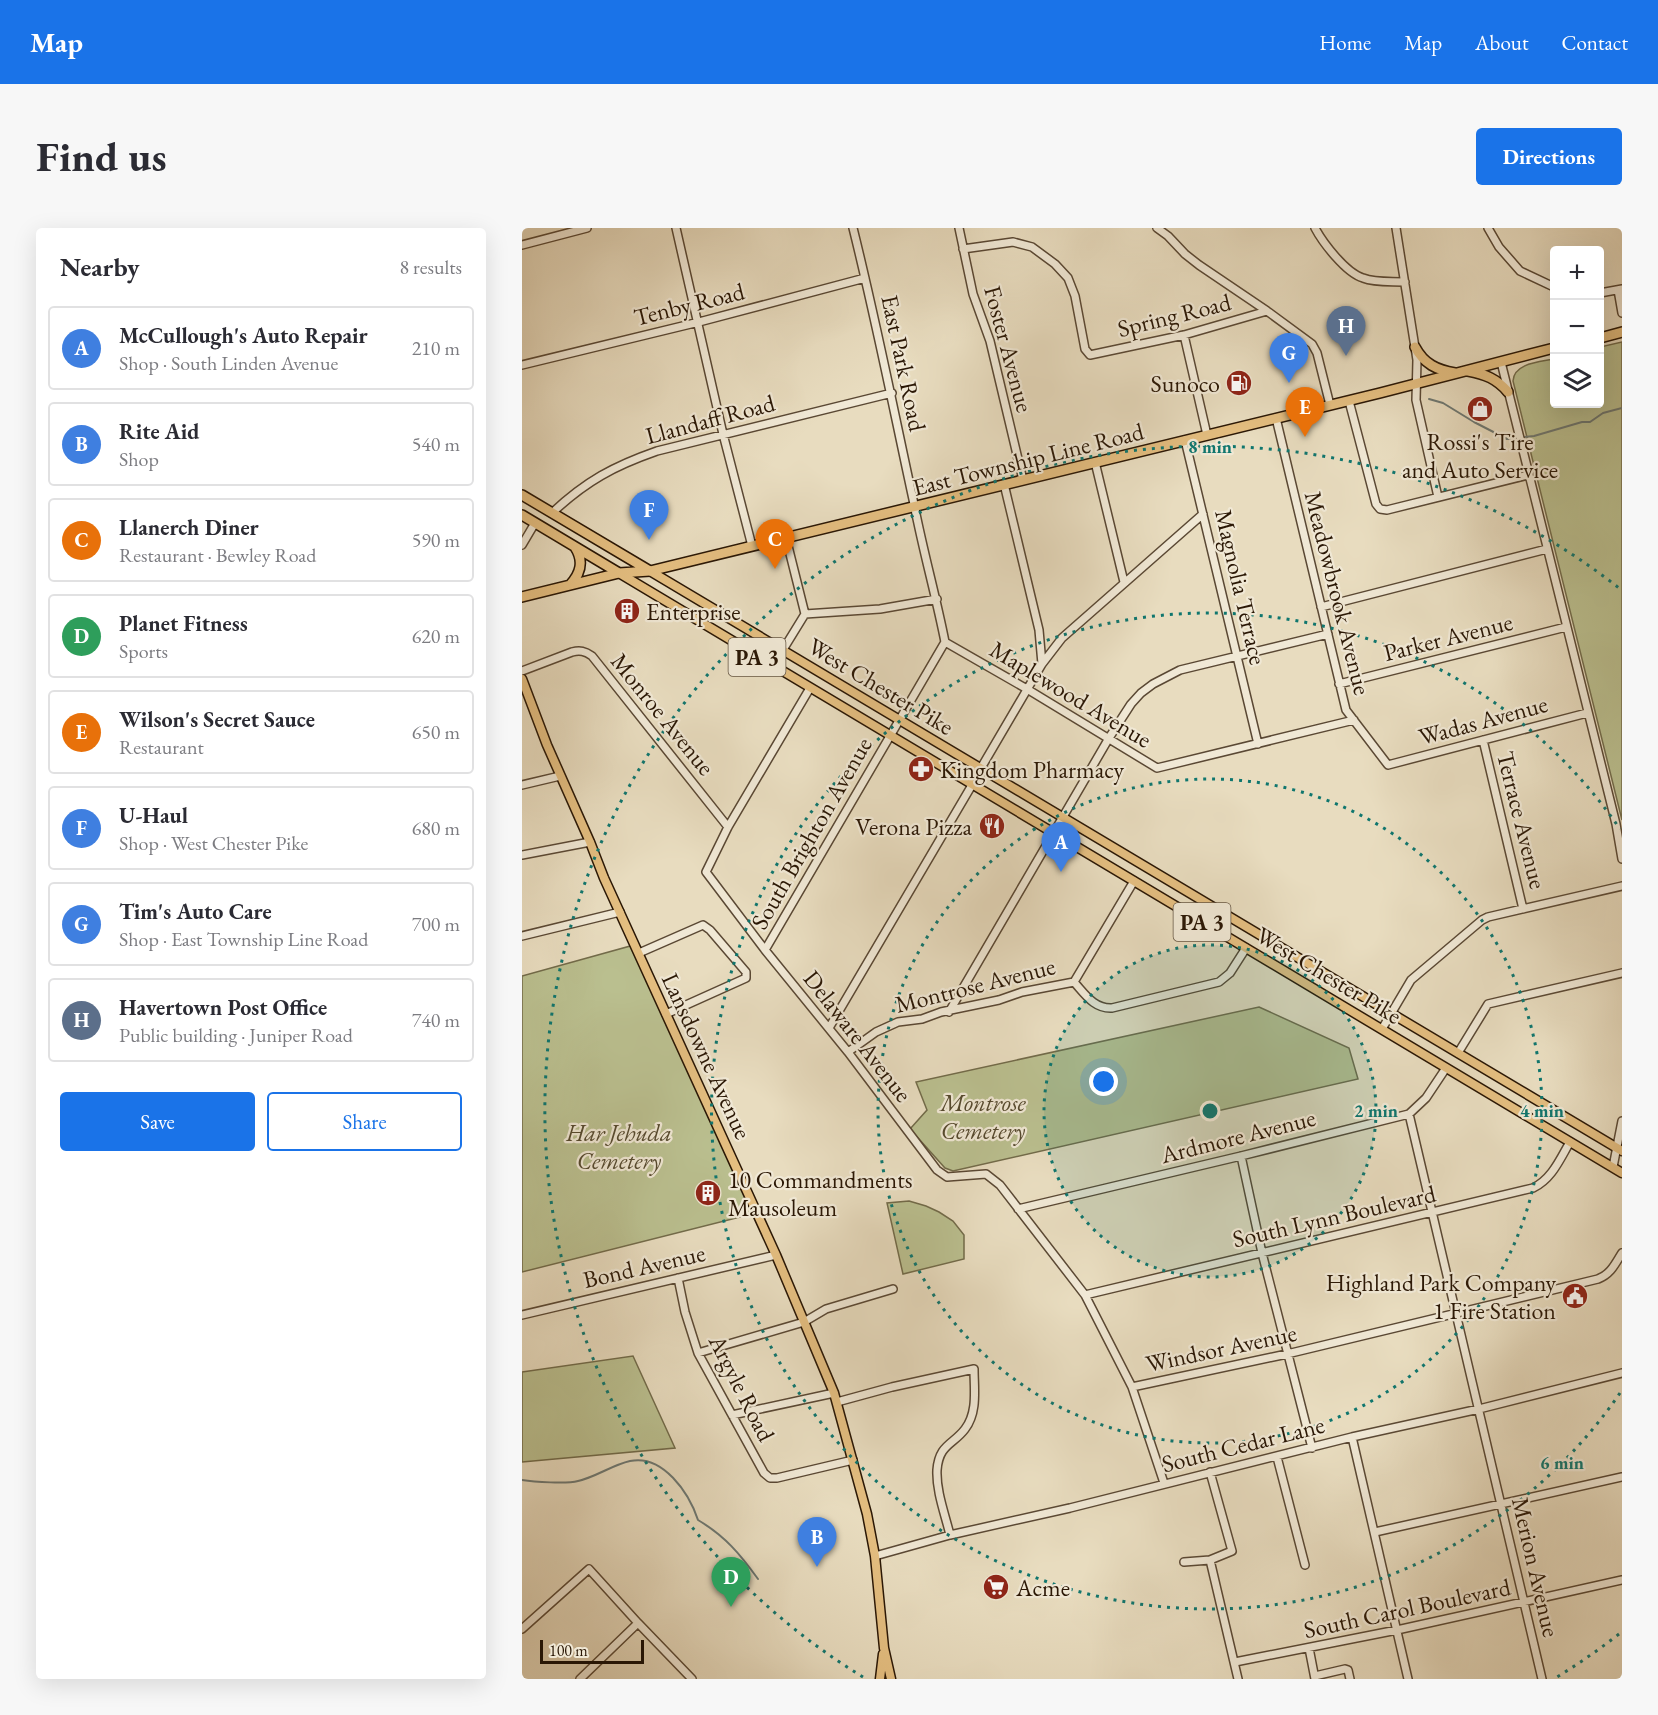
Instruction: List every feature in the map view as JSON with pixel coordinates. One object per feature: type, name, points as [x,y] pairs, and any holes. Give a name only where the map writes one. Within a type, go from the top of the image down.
[{"type":"highway","points":[[1604,337],[1622,332]]},
{"type":"highway","points":[[1415,347],[1424,361],[1430,365],[1446,371],[1478,373],[1502,384],[1508,392]]},
{"type":"highway","name":"East Township Line Road","points":[[522,597],[618,573],[650,571],[1349,401],[1550,349]]},
{"type":"highway","name":"West Chester Pike","points":[[522,495],[650,571]]},
{"type":"highway","name":"West Chester Pike","points":[[522,515],[618,573]]},
{"type":"highway","points":[[570,585],[580,567],[580,557],[574,546]]},
{"type":"main road","name":"West Chester Pike","points":[[650,571],[1619,1149]]},
{"type":"main road","name":"West Chester Pike","points":[[618,573],[1622,1173]]},
{"type":"main road","name":"Lansdowne Avenue","points":[[522,679],[560,776],[604,878],[776,1255],[835,1397],[867,1514],[884,1648]]},
{"type":"main road","points":[[880,1679],[884,1648]]},
{"type":"main road","points":[[884,1648],[891,1679]]},
{"type":"street","points":[[522,246],[566,230],[587,228]]},
{"type":"street","points":[[676,228],[723,434],[752,546]]},
{"type":"street","name":"East Park Road","points":[[853,228],[892,393],[914,507],[937,599],[945,642]]},
{"type":"street","name":"Foster Avenue","points":[[959,228],[973,294],[990,341],[1023,480]]},
{"type":"street","points":[[1157,228],[1185,254],[1308,340],[1315,348],[1330,405]]},
{"type":"street","points":[[1315,228],[1319,236],[1349,270],[1362,278],[1405,282]]},
{"type":"street","points":[[1396,228],[1417,364],[1416,400],[1438,497]]},
{"type":"street","points":[[1488,228],[1499,247],[1520,271],[1550,286]]},
{"type":"street","name":"Spring Road","points":[[963,249],[1013,242],[1032,247],[1055,264],[1068,278],[1075,296],[1085,349],[1090,355],[1184,335],[1267,311]]},
{"type":"street","name":"Tenby Road","points":[[522,365],[866,278]]},
{"type":"street","points":[[1604,292],[1620,289],[1622,312]]},
{"type":"street","points":[[1184,335],[1207,435]]},
{"type":"street","points":[[1501,362],[1616,824],[1622,859]]},
{"type":"street","name":"Llandaff Road","points":[[552,513],[597,477],[626,462],[657,451],[892,393]]},
{"type":"street","points":[[1349,401],[1376,504],[1380,509],[1387,510],[1528,475]]},
{"type":"street","name":"Meadowbrook Avenue","points":[[1276,418],[1346,710],[1388,765]]},
{"type":"street","name":"Magnolia Terrace","points":[[1185,440],[1258,744]]},
{"type":"street","points":[[1095,462],[1124,582]]},
{"type":"street","points":[[1004,484],[1039,630],[1041,664]]},
{"type":"street","points":[[981,768],[1041,664],[1069,630],[1203,514]]},
{"type":"street","points":[[522,545],[535,523]]},
{"type":"street","points":[[773,666],[805,614],[786,538]]},
{"type":"street","points":[[1321,607],[1547,549]]},
{"type":"street","points":[[805,614],[871,610],[937,599]]},
{"type":"street","name":"Parker Avenue","points":[[1340,684],[1566,627]]},
{"type":"street","points":[[949,1012],[1109,738],[1141,693],[1180,670],[1328,634]]},
{"type":"street","name":"Maplewood Avenue","points":[[945,642],[1156,768],[1354,720]]},
{"type":"street","name":"South Brighton Avenue","points":[[765,950],[945,642]]},
{"type":"street","name":"Monroe Avenue","points":[[522,671],[572,652],[580,650],[587,652],[728,827]]},
{"type":"street","points":[[728,827],[810,688]]},
{"type":"street","name":"Wadas Avenue","points":[[1388,765],[1587,713]]},
{"type":"street","name":"Terrace Avenue","points":[[1483,740],[1523,909]]},
{"type":"street","points":[[522,785],[560,776]]},
{"type":"street","points":[[829,1028],[972,785]]},
{"type":"street","name":"Delaware Avenue","points":[[728,827],[706,872],[765,950],[848,1052],[937,1170],[947,1177],[986,1174],[1000,1185],[1018,1209]]},
{"type":"street","points":[[522,855],[590,842]]},
{"type":"street","name":"Montrose Avenue","points":[[848,1052],[876,1032],[898,1022],[1074,982],[1134,881]]},
{"type":"street","points":[[1382,1029],[1407,985],[1415,976],[1488,916],[1622,886]]},
{"type":"street","points":[[522,936],[620,912]]},
{"type":"street","name":"South Brighton Avenue","points":[[639,953],[703,925],[746,972],[747,978],[666,1014]]},
{"type":"street","points":[[1074,982],[1092,1002],[1105,1008],[1112,1008],[1219,982],[1230,973],[1246,948]]},
{"type":"street","points":[[1458,1053],[1488,1004],[1622,973]]},
{"type":"street","points":[[1409,1114],[1426,1098],[1446,1068]]},
{"type":"street","name":"Ardmore Avenue","points":[[1018,1209],[1409,1114]]},
{"type":"street","name":"Merion Avenue","points":[[1409,1114],[1542,1679]]},
{"type":"street","points":[[1613,1167],[1619,1149],[1622,1120]]},
{"type":"street","name":"South Lynn Boulevard","points":[[1084,1295],[1533,1188],[1550,1175],[1570,1142]]},
{"type":"street","points":[[1241,1156],[1262,1253],[1312,1448]]},
{"type":"street","points":[[1018,1209],[1084,1295],[1132,1387],[1164,1483]]},
{"type":"street","name":"Windsor Avenue","points":[[1132,1387],[1287,1354],[1598,1279],[1612,1270],[1622,1252]]},
{"type":"street","name":"Bond Avenue","points":[[522,1315],[776,1255]]},
{"type":"street","name":"Argyle Road","points":[[678,1278],[685,1312],[698,1353],[764,1473],[770,1478],[777,1478],[853,1460]]},
{"type":"street","points":[[698,1353],[804,1322],[826,1309],[893,1289]]},
{"type":"street","points":[[732,1415],[892,1387],[974,1369],[975,1406],[973,1413],[966,1428],[944,1448],[937,1469],[938,1484],[950,1535]]},
{"type":"street","name":"South Cedar Lane","points":[[874,1556],[950,1535],[1070,1508],[1352,1437],[1479,1409],[1622,1373]]},
{"type":"street","points":[[1352,1437],[1408,1679]]},
{"type":"street","points":[[1277,1457],[1305,1565]]},
{"type":"street","points":[[1184,1562],[1210,1560],[1232,1551],[1210,1472]]},
{"type":"street","points":[[1375,1532],[1622,1477]]},
{"type":"street","points":[[1210,1560],[1238,1679]]},
{"type":"street","points":[[522,1629],[589,1569],[688,1678]]},
{"type":"street","name":"South Carol Boulevard","points":[[1234,1662],[1524,1603],[1622,1580]]},
{"type":"street","points":[[580,1679],[638,1623]]},
{"type":"street","points":[[1309,1648],[1315,1677],[1343,1669],[1348,1670],[1350,1679]]},
{"type":"green space","points":[[1622,342],[1622,820],[1513,381],[1514,375],[1523,367],[1550,360],[1550,408],[1604,408],[1604,346]]},
{"type":"green space","name":"Har Jehuda Cemetery","points":[[634,945],[756,1213],[522,1272],[522,976]]},
{"type":"green space","name":"Montrose Cemetery","points":[[1259,1007],[1349,1048],[1358,1079],[953,1171],[945,1168],[910,1129],[927,1110],[916,1082]]},
{"type":"green space","points":[[909,1201],[926,1206],[953,1221],[964,1235],[964,1259],[903,1274],[887,1203]]},
{"type":"green space","points":[[633,1356],[675,1448],[522,1462],[522,1372]]},
{"type":"waterway","points":[[1429,399],[1443,403],[1507,439],[1534,436],[1582,422],[1590,422],[1603,413],[1622,408]]},
{"type":"waterway","points":[[522,1480],[573,1482],[630,1461],[642,1460],[653,1463],[664,1469],[681,1488],[698,1520],[731,1546],[758,1579]]},
{"type":"place","name":"Havertown Post Office","points":[[1346,356]]},
{"type":"place","name":"Sunoco","points":[[1239,383]]},
{"type":"place","name":"Tim's Auto Care","points":[[1289,383]]},
{"type":"place","name":"Rossi's Tire and Auto Service","points":[[1480,409]]},
{"type":"place","name":"Wilson's Secret Sauce","points":[[1305,437]]},
{"type":"place","name":"U-Haul","points":[[649,540]]},
{"type":"place","name":"Llanerch Diner","points":[[775,569]]},
{"type":"place","name":"Enterprise","points":[[627,611]]},
{"type":"place","name":"Kingdom Pharmacy","points":[[921,769]]},
{"type":"place","name":"Verona Pizza","points":[[992,826]]},
{"type":"place","name":"McCullough's Auto Repair","points":[[1061,872]]},
{"type":"place","name":"10 Commandments Mausoleum","points":[[708,1193]]},
{"type":"place","name":"Highland Park Company 1 Fire Station","points":[[1575,1296]]},
{"type":"place","name":"Rite Aid","points":[[817,1567]]},
{"type":"place","name":"Acme","points":[[996,1587]]},
{"type":"place","name":"Planet Fitness","points":[[731,1607]]}]
